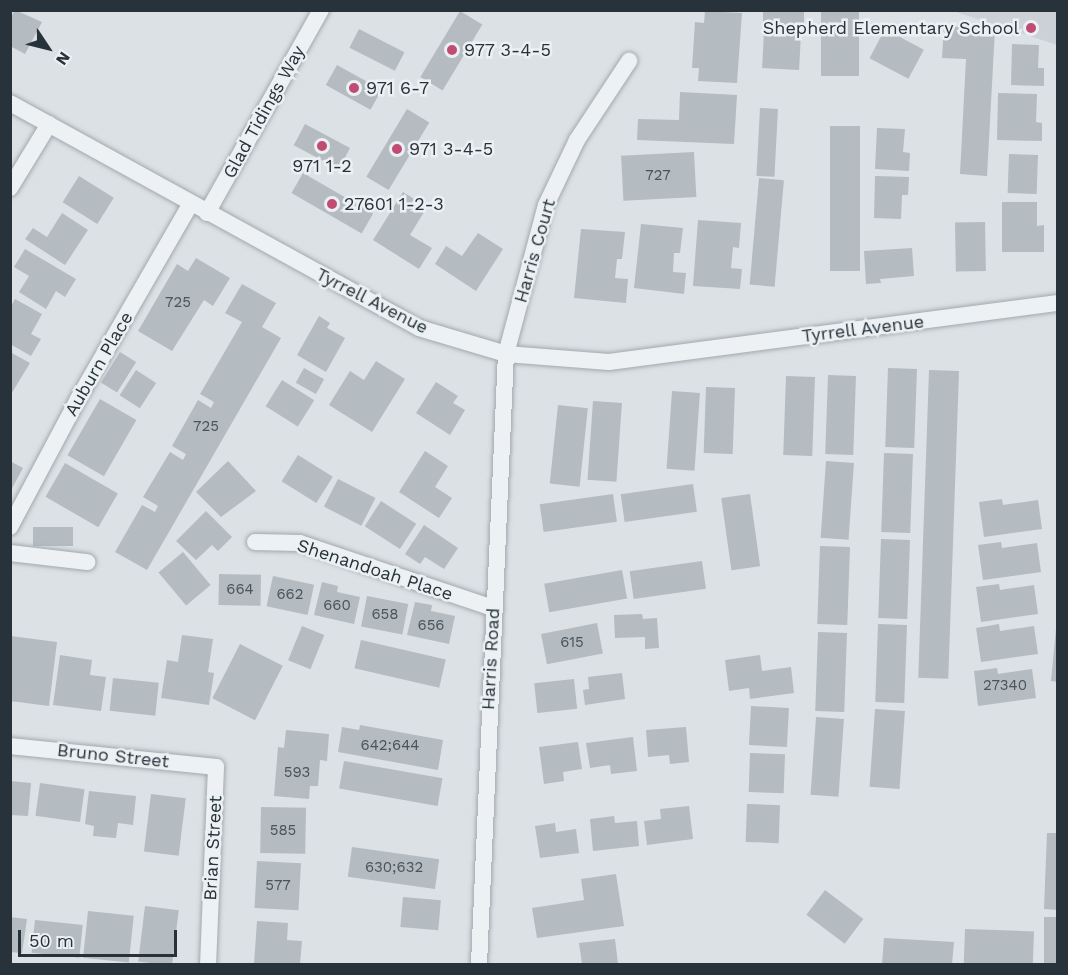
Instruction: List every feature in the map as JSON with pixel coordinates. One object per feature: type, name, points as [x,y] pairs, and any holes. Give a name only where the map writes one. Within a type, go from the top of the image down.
[{"type":"street","name":"Glad Tidings Way","points":[[207,213],[321,10]]},
{"type":"street","name":"Harris Court","points":[[506,354],[546,205],[577,140],[629,61]]},
{"type":"street","name":"Tyrrell Avenue","points":[[10,103],[419,328],[506,354],[609,362],[1058,303]]},
{"type":"street","points":[[10,188],[48,124]]},
{"type":"street","name":"Auburn Place","points":[[10,526],[78,399],[191,203]]},
{"type":"street","name":"Harris Road","points":[[479,964],[506,354]]},
{"type":"street","name":"Shenandoah Place","points":[[255,542],[300,543],[494,609]]},
{"type":"street","points":[[10,552],[87,562]]},
{"type":"street","name":"Bruno Street","points":[[10,746],[216,767]]},
{"type":"street","name":"Brian Street","points":[[207,964],[216,767]]},
{"type":"shaded area","name":"Shepherd Elementary School","points":[[953,11],[1057,11],[1057,45]]},
{"type":"building","points":[[15,10],[42,22],[25,54],[10,46],[10,19]]},
{"type":"building","points":[[763,10],[804,10],[804,26],[763,26]]},
{"type":"building","points":[[821,10],[859,10],[859,76],[821,76]]},
{"type":"building","name":"977 3-4-5","points":[[460,11],[482,24],[443,90],[420,77]]},
{"type":"building","points":[[705,11],[742,13],[737,83],[698,81],[699,68],[692,68],[695,22],[704,23]]},
{"type":"building","points":[[944,26],[995,29],[987,176],[960,174],[966,59],[942,58]]},
{"type":"building","points":[[359,29],[404,52],[395,71],[349,48]]},
{"type":"building","points":[[885,29],[924,50],[908,79],[870,58]]},
{"type":"building","points":[[764,32],[801,34],[799,70],[762,68]]},
{"type":"building","points":[[1012,44],[1039,45],[1038,68],[1044,68],[1044,86],[1011,85]]},
{"type":"building","name":"971 6-7","points":[[337,65],[382,90],[370,110],[326,85]]},
{"type":"building","points":[[680,92],[737,95],[734,144],[637,140],[638,119],[679,120]]},
{"type":"building","points":[[998,93],[1037,94],[1036,122],[1042,123],[1042,141],[997,140]]},
{"type":"building","points":[[760,108],[778,109],[774,177],[756,176]]},
{"type":"building","name":"971 3-4-5","points":[[407,109],[429,122],[389,190],[366,177]]},
{"type":"building","name":"971 1-2","points":[[305,124],[350,148],[339,169],[294,145]]},
{"type":"building","points":[[830,126],[860,126],[860,271],[830,271]]},
{"type":"building","points":[[877,128],[905,129],[903,152],[910,153],[909,171],[875,169]]},
{"type":"building","points":[[694,152],[696,197],[623,201],[621,156]]},
{"type":"building","points":[[1009,154],[1038,155],[1037,194],[1008,193]]},
{"type":"building","name":"27601 1-2-3","points":[[303,173],[373,214],[362,233],[292,193]]},
{"type":"building","points":[[79,176],[114,198],[97,224],[63,202]]},
{"type":"building","points":[[875,176],[909,177],[908,195],[902,195],[901,219],[874,218]]},
{"type":"building","points":[[759,178],[784,180],[775,287],[750,285]]},
{"type":"building","points":[[403,192],[427,207],[410,235],[432,248],[419,269],[373,240]]},
{"type":"building","points":[[1002,202],[1037,202],[1037,226],[1044,225],[1044,252],[1002,252]]},
{"type":"building","points":[[62,213],[88,230],[65,265],[25,239],[33,228],[47,237]]},
{"type":"building","points":[[698,220],[741,223],[739,248],[733,247],[731,268],[742,269],[740,289],[693,286]]},
{"type":"building","points":[[985,222],[986,271],[956,272],[955,223]]},
{"type":"building","points":[[641,224],[683,228],[680,253],[674,253],[673,272],[686,273],[684,294],[634,288]]},
{"type":"building","points":[[581,229],[625,232],[622,259],[617,259],[615,278],[628,279],[626,303],[574,298]]},
{"type":"building","points":[[478,233],[503,249],[476,291],[435,264],[446,246],[462,256]]},
{"type":"building","points":[[912,248],[914,276],[880,279],[881,283],[866,284],[864,251]]},
{"type":"building","points":[[25,249],[76,279],[65,297],[56,291],[46,309],[19,292],[29,276],[14,267]]},
{"type":"building","points":[[196,258],[230,278],[213,306],[204,300],[172,351],[138,331],[177,264],[188,271]]},
{"type":"building","points":[[242,284],[276,303],[262,327],[281,338],[147,570],[115,552],[142,505],[155,512],[158,506],[143,497],[170,452],[183,460],[186,454],[172,446],[198,400],[211,408],[214,402],[200,394],[242,322],[225,313]]},
{"type":"building","points":[[15,299],[42,314],[31,334],[41,339],[31,356],[10,344],[10,308]]},
{"type":"building","points":[[319,316],[330,323],[327,328],[345,338],[326,372],[297,355]]},
{"type":"building","points":[[10,352],[30,363],[10,396]]},
{"type":"building","points":[[120,352],[136,362],[117,393],[101,383]]},
{"type":"building","points":[[376,361],[405,379],[372,432],[329,405],[350,371],[364,380]]},
{"type":"building","points":[[304,368],[324,379],[316,394],[296,383]]},
{"type":"building","points":[[888,368],[917,369],[914,448],[885,447]]},
{"type":"building","points":[[136,370],[156,383],[140,408],[120,395]]},
{"type":"building","points":[[929,370],[959,371],[948,679],[918,678]]},
{"type":"building","points":[[828,375],[856,376],[853,455],[825,454]]},
{"type":"building","points":[[786,376],[815,377],[812,456],[783,455]]},
{"type":"building","points":[[282,380],[314,400],[298,426],[266,406]]},
{"type":"building","points":[[436,382],[458,396],[453,403],[465,410],[450,435],[416,413]]},
{"type":"building","points":[[706,387],[735,388],[733,454],[704,453]]},
{"type":"building","points":[[672,391],[700,393],[694,471],[667,469]]},
{"type":"building","points":[[100,399],[136,420],[104,476],[68,455]]},
{"type":"building","points":[[593,401],[622,403],[616,482],[587,480]]},
{"type":"building","points":[[558,405],[588,408],[580,487],[550,484]]},
{"type":"building","points":[[425,451],[448,466],[435,487],[452,498],[439,518],[399,492]]},
{"type":"building","points":[[884,453],[913,454],[910,533],[881,532]]},
{"type":"building","points":[[298,455],[333,477],[316,503],[282,481]]},
{"type":"building","points":[[10,461],[23,468],[10,492]]},
{"type":"building","points":[[228,461],[256,491],[221,517],[196,492]]},
{"type":"building","points":[[826,461],[854,463],[849,540],[821,538]]},
{"type":"building","points":[[65,463],[118,494],[98,527],[46,497]]},
{"type":"building","points":[[338,479],[375,498],[361,526],[324,507]]},
{"type":"building","points":[[693,484],[697,512],[625,522],[621,494]]},
{"type":"building","points":[[613,494],[617,522],[544,532],[540,504]]},
{"type":"building","points":[[750,494],[760,566],[731,570],[721,498]]},
{"type":"building","points":[[1002,499],[1003,505],[1038,500],[1042,529],[984,537],[979,502]]},
{"type":"building","points":[[381,501],[416,524],[400,549],[365,526]]},
{"type":"building","points":[[206,511],[232,537],[218,551],[212,545],[196,560],[176,541]]},
{"type":"building","points":[[424,525],[458,548],[444,569],[425,557],[420,564],[405,554]]},
{"type":"building","points":[[33,527],[73,527],[73,546],[33,546]]},
{"type":"building","points":[[881,539],[910,540],[907,619],[878,618]]},
{"type":"building","points":[[1001,542],[1002,548],[1037,543],[1041,572],[983,580],[978,545]]},
{"type":"building","points":[[820,546],[850,547],[847,625],[817,624]]},
{"type":"building","points":[[183,552],[211,585],[186,606],[158,573]]},
{"type":"building","points":[[702,561],[706,589],[634,599],[630,571]]},
{"type":"building","points":[[622,570],[627,599],[549,612],[544,584]]},
{"type":"building","points":[[219,574],[261,575],[260,606],[218,605]]},
{"type":"building","points":[[273,576],[314,585],[308,615],[267,606]]},
{"type":"building","points":[[322,582],[338,586],[337,592],[360,597],[354,624],[314,615]]},
{"type":"building","points":[[999,584],[1000,590],[1034,585],[1038,614],[981,622],[976,587]]},
{"type":"building","points":[[367,596],[408,604],[402,634],[361,626]]},
{"type":"building","points":[[415,602],[432,605],[431,611],[455,616],[449,644],[407,635]]},
{"type":"building","points":[[642,614],[643,619],[657,618],[659,648],[645,649],[645,637],[615,638],[614,615]]},
{"type":"building","points":[[597,623],[603,653],[547,664],[541,634]]},
{"type":"building","points":[[878,624],[907,625],[904,703],[875,702]]},
{"type":"building","points":[[999,624],[1000,631],[1034,626],[1038,654],[981,662],[976,628]]},
{"type":"building","points":[[302,626],[324,635],[310,669],[288,660]]},
{"type":"building","points":[[1056,629],[1058,629],[1058,682],[1051,681]]},
{"type":"building","points":[[818,632],[847,633],[844,712],[815,711]]},
{"type":"building","points":[[182,635],[213,639],[208,672],[214,673],[209,705],[161,698],[167,660],[178,662]]},
{"type":"building","points":[[11,636],[57,642],[49,706],[10,701]]},
{"type":"building","points":[[361,640],[446,660],[439,688],[354,668]]},
{"type":"building","points":[[240,644],[283,666],[255,720],[212,698]]},
{"type":"building","points":[[60,655],[92,660],[90,675],[106,677],[101,711],[53,705]]},
{"type":"building","points":[[760,655],[762,671],[791,667],[794,693],[750,699],[749,688],[729,691],[725,660]]},
{"type":"building","points":[[997,668],[998,674],[1032,669],[1036,698],[978,706],[974,671]]},
{"type":"building","points":[[622,673],[625,699],[585,705],[583,690],[589,689],[588,677]]},
{"type":"building","points":[[113,678],[159,683],[155,716],[110,711]]},
{"type":"building","points":[[574,679],[577,709],[537,713],[534,683]]},
{"type":"building","points":[[751,706],[789,708],[787,747],[749,745]]},
{"type":"building","points":[[875,709],[905,711],[899,789],[870,787]]},
{"type":"building","points":[[816,717],[844,719],[838,797],[811,795]]},
{"type":"building","points":[[360,725],[443,740],[438,770],[338,752],[342,727],[359,730]]},
{"type":"building","points":[[686,727],[689,762],[670,764],[669,755],[648,757],[646,730]]},
{"type":"building","points":[[286,730],[329,734],[327,761],[320,760],[318,786],[310,786],[309,799],[274,796],[278,747],[284,748]]},
{"type":"building","points":[[633,737],[637,771],[611,774],[610,765],[590,768],[586,743]]},
{"type":"building","points":[[578,742],[582,769],[563,772],[564,781],[544,784],[539,747]]},
{"type":"building","points":[[750,753],[785,754],[784,793],[749,792]]},
{"type":"building","points":[[344,761],[442,778],[438,806],[339,789]]},
{"type":"building","points":[[10,781],[31,783],[28,816],[10,815]]},
{"type":"building","points":[[40,783],[85,789],[80,822],[35,816]]},
{"type":"building","points":[[89,791],[136,796],[133,825],[118,823],[116,838],[93,836],[94,826],[85,824]]},
{"type":"building","points":[[151,794],[186,798],[179,856],[144,852]]},
{"type":"building","points":[[747,804],[780,805],[779,843],[746,842]]},
{"type":"building","points":[[689,806],[693,839],[647,845],[644,821],[661,819],[660,809]]},
{"type":"building","points":[[261,807],[306,808],[305,854],[260,853]]},
{"type":"building","points":[[614,816],[615,823],[637,821],[639,846],[593,851],[590,819]]},
{"type":"building","points":[[555,823],[556,832],[576,829],[579,853],[540,858],[535,826]]},
{"type":"building","points":[[1047,833],[1058,833],[1058,910],[1044,909]]},
{"type":"building","points":[[352,847],[439,859],[435,889],[348,877]]},
{"type":"building","points":[[257,861],[301,863],[298,910],[255,908]]},
{"type":"building","points":[[616,874],[624,926],[537,938],[532,908],[584,900],[581,879]]},
{"type":"building","points":[[825,890],[863,919],[845,944],[806,915]]},
{"type":"building","points":[[403,897],[441,900],[438,930],[400,927]]},
{"type":"building","points":[[145,906],[179,910],[172,964],[138,962]]},
{"type":"building","points":[[88,911],[134,916],[129,963],[83,958]]},
{"type":"building","points":[[10,917],[27,919],[22,953],[10,952]]},
{"type":"building","points":[[1044,917],[1058,917],[1058,964],[1044,964]]},
{"type":"building","points":[[35,920],[83,925],[79,958],[32,953]]},
{"type":"building","points":[[257,921],[288,923],[287,940],[302,941],[300,964],[254,964]]},
{"type":"building","points":[[965,929],[1034,931],[1033,964],[964,963]]},
{"type":"building","points":[[884,938],[954,942],[952,964],[882,964]]},
{"type":"building","points":[[615,939],[618,964],[582,964],[579,943]]},
{"type":"place","name":"Shepherd Elementary School","points":[[1031,28]]},
{"type":"place","name":"977 3-4-5","points":[[452,50]]},
{"type":"place","name":"971 6-7","points":[[354,88]]},
{"type":"place","name":"971 1-2","points":[[322,146]]},
{"type":"place","name":"971 3-4-5","points":[[397,149]]},
{"type":"place","name":"27601 1-2-3","points":[[332,204]]}]
